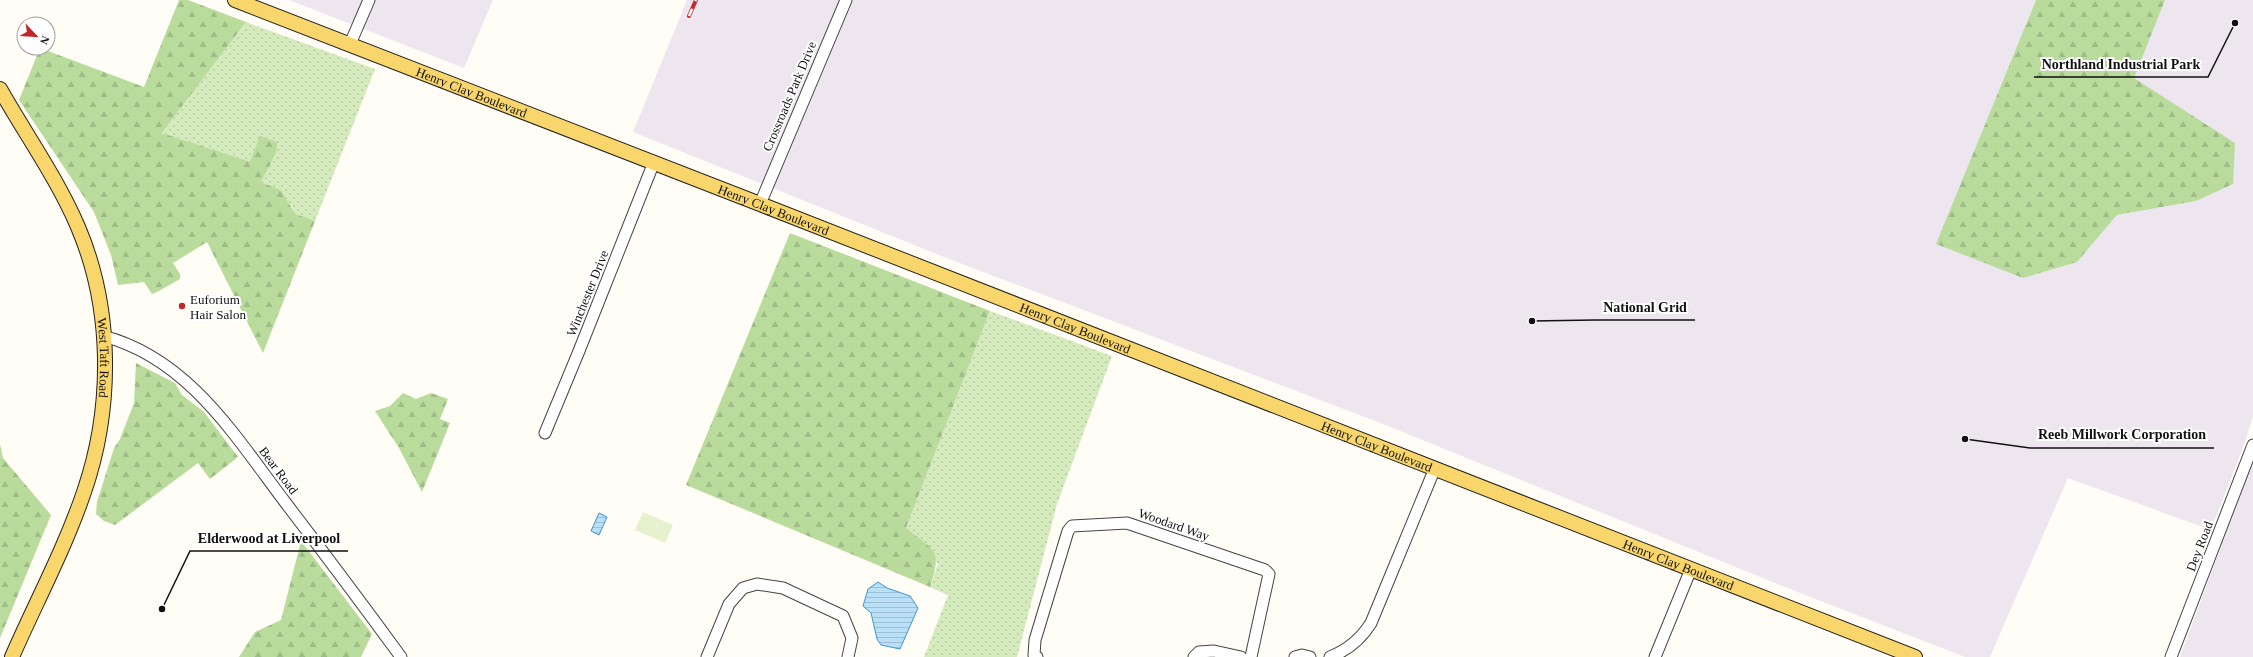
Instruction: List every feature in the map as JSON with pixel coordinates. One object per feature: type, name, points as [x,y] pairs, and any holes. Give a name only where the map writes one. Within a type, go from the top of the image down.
[{"type":"main road","name":"Henry Clay Boulevard","points":[[235,0],[654,162],[1915,657]]},
{"type":"main road","name":"West Taft Road","points":[[0,89],[63,194],[79,229],[96,287],[103,336],[105,379],[102,417],[95,455],[85,491],[70,529],[12,657]]},
{"type":"street","points":[[350,44],[369,0]]},
{"type":"street","name":"Crossroads Park Drive","points":[[760,204],[846,0]]},
{"type":"street","name":"Winchester Drive","points":[[544,433],[579,351],[654,162]]},
{"type":"street","name":"Bear Road","points":[[103,336],[130,345],[158,360],[178,374],[201,395],[310,534],[401,657]]},
{"type":"street","name":"Dey Road","points":[[2171,657],[2253,444]]},
{"type":"street","points":[[1330,657],[1354,644],[1364,634],[1371,623],[1435,468]]},
{"type":"street","name":"Woodard Way","points":[[1037,657],[1034,655],[1035,640],[1068,531],[1072,526],[1127,523],[1265,570],[1269,574],[1251,657]]},
{"type":"street","points":[[1655,657],[1691,569]]},
{"type":"street","points":[[707,657],[729,604],[743,588],[757,584],[783,588],[843,616],[852,638],[848,657]]},
{"type":"street","points":[[1194,657],[1199,652],[1214,651],[1241,657]]},
{"type":"street","points":[[1295,657],[1302,655],[1310,657]]},
{"type":"shaded area","points":[[289,0],[493,0],[464,68]]},
{"type":"shaded area","points":[[687,0],[2036,0],[1937,244],[2077,262],[2117,215],[2196,201],[2234,143],[2133,78],[2165,0],[2253,0],[2253,416],[2245,442],[2211,530],[2068,478],[1990,657],[1965,657],[1795,591],[1378,422],[944,257],[633,132]]},
{"type":"shaded area","points":[[2253,460],[2253,657],[2180,657]]},
{"type":"green space","points":[[179,0],[188,0],[246,22],[162,133],[250,162],[260,136],[277,142],[276,153],[261,182],[280,190],[296,214],[315,221],[263,353],[207,242],[173,263],[180,274],[180,279],[157,292],[152,294],[144,282],[118,285],[111,255],[94,212],[19,100],[37,56],[56,56],[56,54],[144,87]]},
{"type":"green space","points":[[2036,0],[2165,0],[2134,78],[2235,143],[2233,184],[2196,201],[2117,215],[2077,262],[2023,278],[1936,244]]},
{"type":"green space","points":[[246,22],[375,69],[315,221],[296,214],[292,206],[261,182],[276,153],[250,163],[162,133]]},
{"type":"green space","points":[[790,233],[990,311],[906,528],[929,546],[936,557],[936,565],[930,587],[686,485]]},
{"type":"green space","points":[[990,311],[1112,356],[1057,504],[1017,657],[924,657],[948,595],[930,587],[938,564],[906,528]]},
{"type":"green space","points":[[136,363],[175,383],[182,395],[204,412],[238,457],[210,479],[198,463],[115,525],[104,521],[96,514],[97,502],[114,448],[120,439],[134,403]]},
{"type":"green space","points":[[403,393],[416,399],[431,393],[448,399],[440,419],[450,423],[422,492],[399,448],[375,411],[390,406]]},
{"type":"green space","points":[[0,444],[3,458],[51,515],[0,638]]},
{"type":"green space","points":[[643,512],[673,525],[665,543],[635,530]]},
{"type":"green space","points":[[301,541],[372,634],[361,657],[239,657],[255,632],[281,620]]},
{"type":"water","points":[[599,513],[607,517],[599,535],[591,531]]},
{"type":"water","points":[[878,582],[887,588],[910,596],[918,608],[900,649],[881,645],[877,639],[871,613],[863,606],[868,589]]},
{"type":"railway","points":[[689,16],[696,0]]},
{"type":"place","name":"Northland Industrial Park","points":[[2235,23]]},
{"type":"place","name":"Euforium Hair Salon","points":[[182,306]]},
{"type":"place","name":"National Grid","points":[[1532,321]]},
{"type":"place","name":"Reeb Millwork Corporation","points":[[1965,439]]},
{"type":"place","name":"Elderwood at Liverpool","points":[[162,609]]}]
